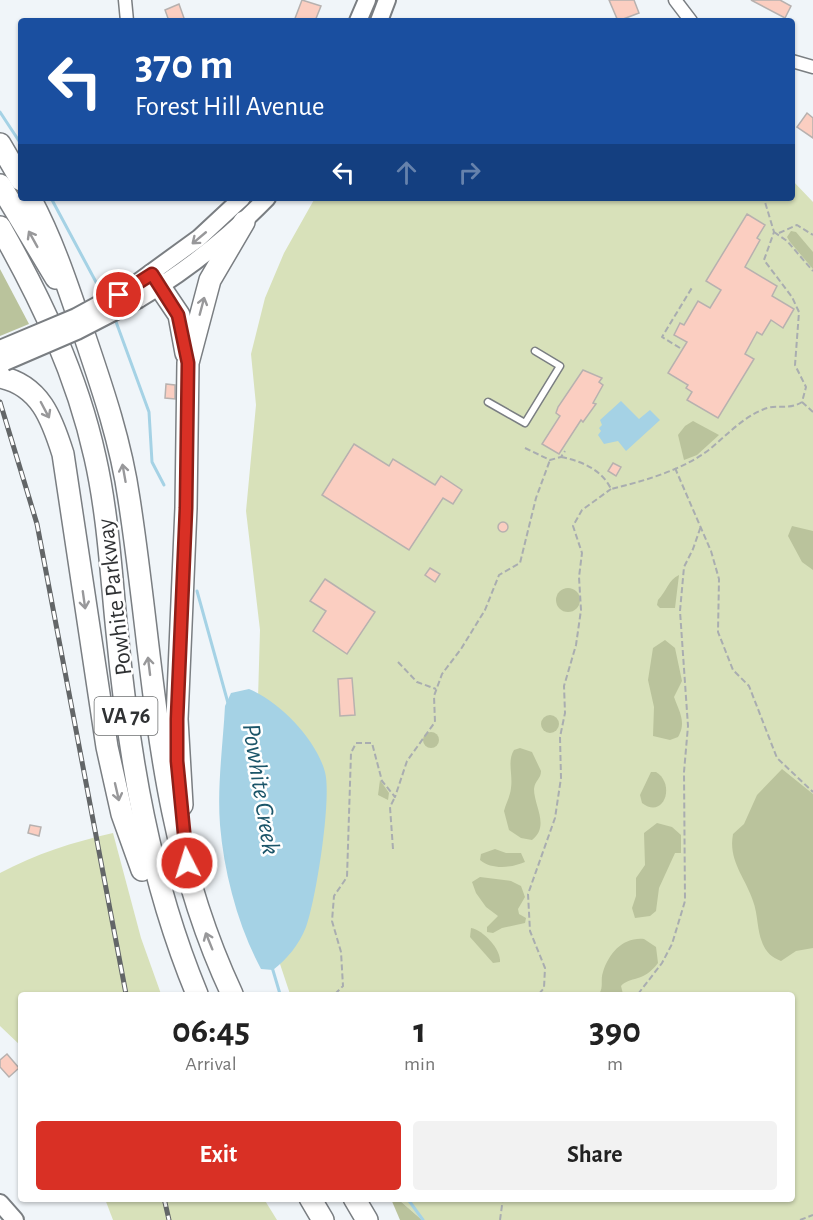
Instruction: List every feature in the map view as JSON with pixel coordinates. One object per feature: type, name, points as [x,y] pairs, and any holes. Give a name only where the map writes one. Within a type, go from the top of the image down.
[{"type":"highway","points":[[0,144],[18,175]]},
{"type":"highway","name":"VA 76","points":[[0,185],[75,307]]},
{"type":"highway","name":"Powhite Parkway","points":[[31,201],[57,255],[113,422],[122,460],[164,777],[189,883],[201,921],[231,992]]},
{"type":"highway","points":[[188,363],[210,280],[244,222]]},
{"type":"highway","name":"Powhite Parkway","points":[[0,227],[27,274],[66,361],[86,420],[103,493],[132,767],[147,839],[174,934],[196,992]]},
{"type":"highway","points":[[0,252],[42,340],[103,493]]},
{"type":"highway","points":[[156,280],[178,315],[188,363],[186,508],[177,761],[189,883]]},
{"type":"highway","points":[[1,363],[18,383],[35,394],[51,420],[63,453],[98,693],[112,771],[122,814],[144,876],[174,934]]},
{"type":"highway","points":[[312,1202],[323,1220]]},
{"type":"highway","points":[[357,1202],[368,1220]]},
{"type":"main road","points":[[366,15],[387,0]]},
{"type":"main road","points":[[156,280],[239,201]]},
{"type":"main road","points":[[1,363],[76,317],[136,293],[244,222],[264,201]]},
{"type":"main road","points":[[0,1203],[15,1220]]},
{"type":"street","points":[[125,0],[127,18]]},
{"type":"street","points":[[675,0],[689,18]]},
{"type":"street","points":[[795,62],[813,67]]},
{"type":"lane","points":[[488,402],[525,423],[560,366],[536,351]]},
{"type":"path","points":[[765,202],[774,232],[764,260],[792,297],[799,312],[795,365],[806,387],[802,402]]},
{"type":"path","points":[[778,234],[797,225],[813,235]]},
{"type":"path","points":[[774,232],[813,271]]},
{"type":"path","points":[[680,348],[662,337],[693,286]]},
{"type":"path","points":[[802,402],[813,412]]},
{"type":"path","points":[[541,992],[544,988],[545,968],[530,931],[528,894],[555,818],[561,778],[560,737],[565,713],[564,686],[576,645],[581,610],[579,577],[582,553],[573,525],[582,510],[611,489],[675,468],[709,449],[729,430],[763,409],[787,409],[802,402]]},
{"type":"path","points":[[525,448],[550,460],[561,457],[573,459],[606,478],[611,489]]},
{"type":"path","points":[[561,457],[565,451]]},
{"type":"path","points":[[393,849],[390,807],[407,761],[435,722],[435,689],[442,674],[462,649],[485,610],[500,575],[520,563],[536,498],[550,460]]},
{"type":"path","points":[[675,468],[701,526],[719,579],[718,632],[733,670],[749,686],[777,758],[813,792]]},
{"type":"path","points":[[606,478],[609,472]]},
{"type":"path","points":[[640,992],[662,963],[672,944],[685,901],[684,801],[688,726],[680,611],[684,567],[701,526]]},
{"type":"path","points":[[398,662],[417,682],[435,689]]},
{"type":"path","points":[[337,992],[343,986],[341,952],[332,921],[334,896],[347,877],[351,753],[356,742],[372,743],[375,746],[382,781],[395,797]]},
{"type":"path","points":[[500,1220],[502,1202]]},
{"type":"path","points":[[800,1220],[813,1215]]},
{"type":"green space","points":[[795,183],[813,202],[813,1220],[422,1220],[401,1202],[795,1202],[795,992],[289,992],[279,961],[256,767],[260,630],[246,511],[256,405],[251,354],[265,298],[284,253],[313,201],[795,201]]},
{"type":"green space","points":[[791,231],[796,232],[813,252],[813,269],[787,237]]},
{"type":"green space","points":[[0,269],[29,324],[0,336]]},
{"type":"green space","points":[[693,421],[719,435],[697,455],[684,460],[678,435],[685,426]]},
{"type":"green space","points":[[792,526],[813,531],[813,570],[802,562],[788,536]]},
{"type":"green space","points":[[679,575],[675,608],[660,608],[657,605],[658,600],[673,579]]},
{"type":"green space","points":[[568,588],[576,592],[580,600],[576,608],[568,612],[560,608],[556,600],[560,592]]},
{"type":"green space","points":[[665,640],[675,648],[682,681],[674,697],[681,717],[681,732],[678,737],[670,740],[653,736],[654,707],[648,680],[653,648]]},
{"type":"green space","points":[[546,715],[554,715],[559,720],[557,731],[546,733],[541,728],[541,720]]},
{"type":"green space","points":[[431,732],[439,740],[431,748],[423,740]]},
{"type":"green space","points":[[520,748],[532,752],[541,771],[534,789],[541,822],[540,829],[532,840],[521,838],[509,830],[504,811],[511,788],[512,754],[514,750]]},
{"type":"green space","points":[[782,769],[813,794],[813,948],[796,951],[781,961],[765,949],[762,942],[755,906],[735,861],[732,844],[733,834],[744,824],[757,795]]},
{"type":"green space","points":[[651,772],[656,772],[662,777],[665,784],[665,798],[656,807],[642,803],[640,795]]},
{"type":"green space","points":[[380,780],[389,793],[388,800],[378,795]]},
{"type":"green space","points":[[657,823],[672,827],[681,835],[681,853],[675,853],[659,888],[656,911],[650,916],[635,918],[632,908],[636,896],[636,878],[645,865],[644,833]]},
{"type":"green space","points":[[113,833],[141,938],[160,992],[18,992],[18,1043],[0,1026],[0,873],[55,849]]},
{"type":"green space","points":[[495,849],[506,853],[521,853],[525,862],[502,867],[480,860],[481,854]]},
{"type":"green space","points":[[480,877],[511,881],[521,886],[525,897],[518,909],[519,914],[526,918],[525,923],[502,928],[493,933],[487,932],[487,927],[498,916],[486,907],[476,893],[472,882]]},
{"type":"green space","points":[[471,928],[481,932],[490,941],[498,951],[500,962],[493,963],[470,937]]},
{"type":"green space","points":[[636,939],[644,939],[656,947],[658,963],[647,974],[621,986],[622,992],[600,992],[603,972],[613,953],[623,944]]},
{"type":"green space","points":[[106,1202],[266,1202],[277,1220],[113,1220]]},
{"type":"green space","points":[[392,1202],[401,1202],[422,1220],[400,1220]]},
{"type":"water","points":[[621,401],[639,419],[650,410],[660,420],[626,451],[618,441],[604,444],[598,435],[602,425],[600,420]]},
{"type":"water","points":[[249,689],[284,712],[305,735],[320,759],[327,785],[322,849],[310,914],[296,946],[273,970],[261,969],[245,935],[233,899],[220,825],[220,780],[225,706],[231,693]]},
{"type":"building","points":[[302,0],[321,6],[316,18],[295,18]]},
{"type":"building","points":[[609,0],[634,0],[639,13],[626,18],[617,18]]},
{"type":"building","points":[[751,0],[780,0],[791,6],[785,18]]},
{"type":"building","points":[[179,4],[184,18],[168,18],[165,10]]},
{"type":"building","points":[[807,113],[813,118],[813,138],[797,127]]},
{"type":"building","points":[[747,214],[765,225],[757,238],[760,240],[745,267],[777,286],[772,296],[794,309],[783,328],[771,320],[762,335],[757,332],[745,354],[754,359],[718,418],[687,400],[692,392],[686,388],[688,385],[668,373],[687,342],[674,335],[680,323],[684,325],[698,301],[710,308],[721,290],[706,281]]},
{"type":"building","points":[[583,370],[602,378],[599,382],[603,385],[593,403],[596,404],[583,422],[581,420],[559,454],[542,444],[560,416],[556,413],[558,407]]},
{"type":"building","points":[[166,384],[175,385],[175,399],[165,398]]},
{"type":"building","points":[[354,444],[389,466],[393,459],[435,485],[441,476],[462,490],[453,504],[443,498],[409,550],[322,495]]},
{"type":"building","points":[[613,463],[621,467],[616,476],[608,471]]},
{"type":"building","points":[[503,522],[508,527],[503,532],[498,527]]},
{"type":"building","points":[[430,568],[440,574],[435,582],[425,575]]},
{"type":"building","points":[[325,579],[375,612],[347,654],[313,631],[326,611],[310,601]]},
{"type":"building","points":[[352,678],[355,715],[340,716],[338,679]]},
{"type":"building","points":[[30,825],[41,827],[39,836],[28,833]]},
{"type":"building","points":[[7,1054],[18,1069],[9,1077],[0,1067],[0,1060]]},
{"type":"waterway","name":"Powhite Creek","points":[[0,112],[18,139]]},
{"type":"waterway","name":"Powhite Creek","points":[[53,201],[104,297]]},
{"type":"waterway","name":"Powhite Creek","points":[[115,319],[149,412],[152,462],[164,485]]},
{"type":"waterway","name":"Powhite Creek","points":[[197,591],[228,703]]},
{"type":"waterway","name":"Powhite Creek","points":[[272,967],[279,992]]},
{"type":"waterway","name":"Powhite Creek","points":[[410,1202],[423,1220]]},
{"type":"railway","points":[[0,402],[37,524],[126,992]]},
{"type":"railway","points":[[165,1202],[169,1220]]},
{"type":"route","points":[[119,295],[152,274],[178,315],[183,329],[188,363],[186,508],[177,719],[177,761],[187,863]]}]
